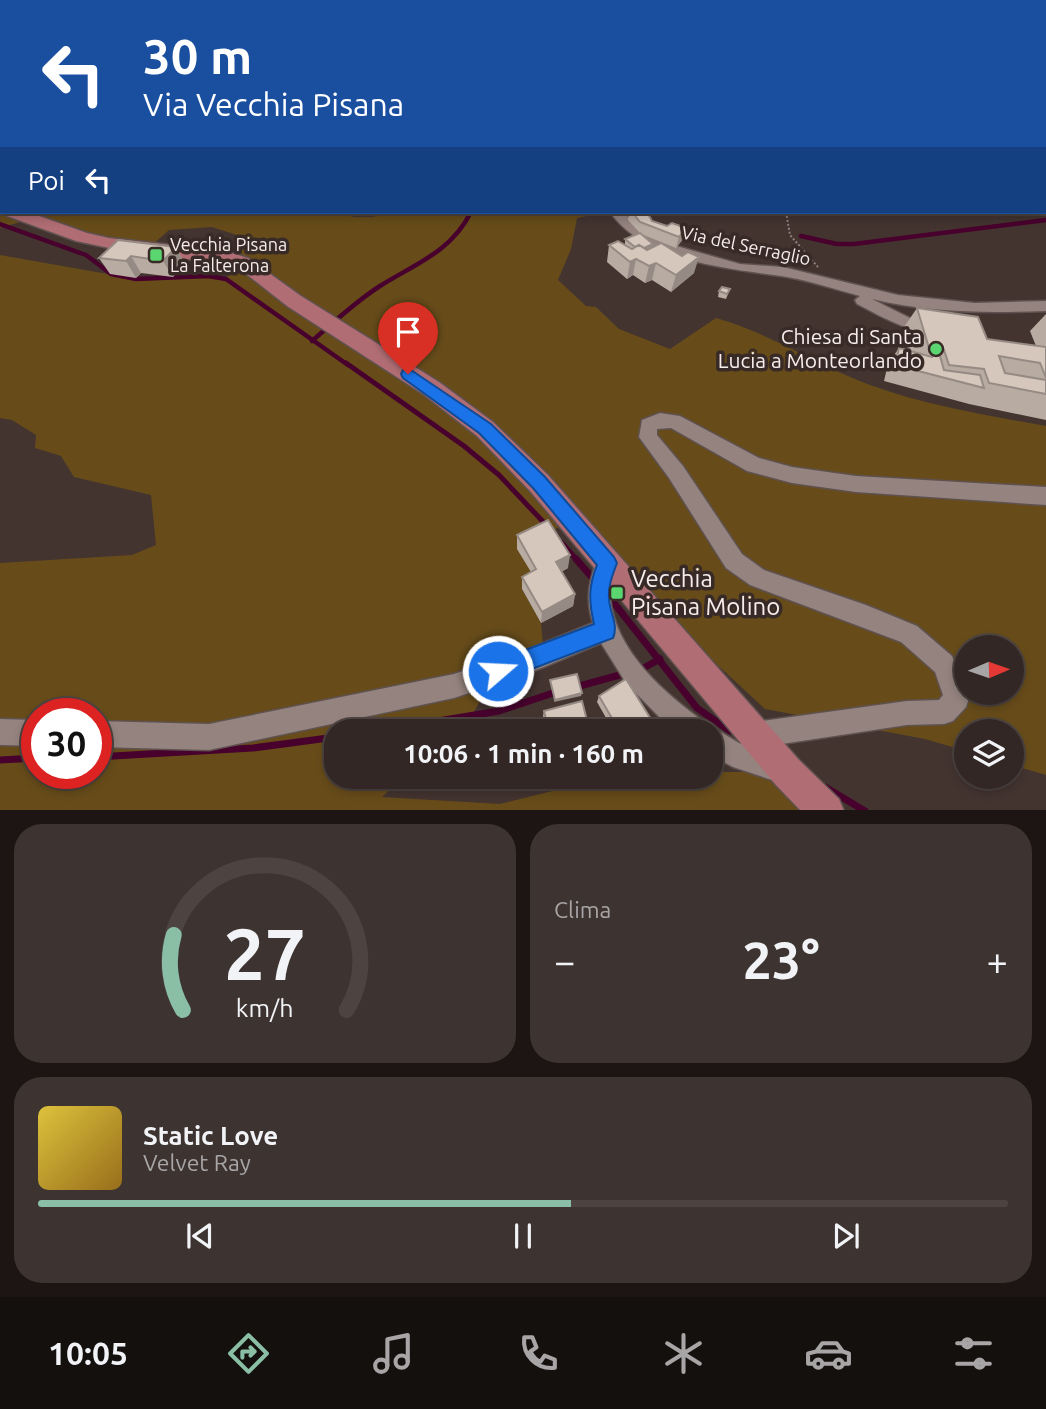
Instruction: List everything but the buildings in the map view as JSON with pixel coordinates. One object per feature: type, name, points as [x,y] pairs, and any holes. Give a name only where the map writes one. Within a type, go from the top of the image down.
[{"type":"main road","points":[[19,214],[100,241],[225,257],[242,262],[294,301],[431,388],[485,429],[539,483],[787,772],[827,810]]},
{"type":"street","name":"Via del Serraglio","points":[[618,214],[633,231],[668,248],[740,268],[818,279],[898,300],[954,307],[1046,307]]},
{"type":"street","points":[[818,279],[893,314],[906,323],[942,326]]},
{"type":"street","points":[[963,321],[1046,307]]},
{"type":"street","points":[[755,735],[907,713],[944,712],[957,698],[944,664],[909,634],[758,578],[734,561],[676,472],[648,437],[648,425],[660,420],[674,421],[754,465],[792,475],[856,484],[1046,496]]},
{"type":"street","points":[[607,563],[598,598],[606,630],[633,672],[678,719]]},
{"type":"street","points":[[112,734],[209,737],[454,686],[534,659],[606,630]]},
{"type":"street","points":[[0,732],[21,733]]},
{"type":"street","points":[[723,748],[733,754],[787,772]]},
{"type":"path","name":"Via del Serraglio","points":[[786,214],[790,236],[839,286]]},
{"type":"shaded area","points":[[0,214],[345,214],[372,217],[386,214],[592,214],[577,218],[571,249],[558,280],[586,306],[596,307],[619,329],[670,349],[716,318],[750,330],[848,376],[896,394],[945,407],[1046,426],[1046,775],[1024,769],[1024,719],[954,719],[954,747],[925,739],[765,709],[607,563],[571,520],[547,534],[536,582],[522,589],[541,623],[544,655],[498,671],[470,719],[324,719],[324,789],[391,789],[382,797],[500,804],[561,789],[723,789],[723,772],[787,772],[827,810],[0,810],[0,563],[132,555],[156,545],[151,495],[74,477],[61,456],[35,448],[36,435],[12,420],[0,418],[0,255],[136,279],[208,276],[225,279],[241,263],[231,259],[246,238],[212,227],[169,230],[149,248],[100,241],[30,219],[0,228]]},
{"type":"waterway","points":[[313,340],[371,292],[443,247],[463,226],[470,214]]},
{"type":"waterway","points":[[801,236],[837,244],[854,244],[1046,220]]},
{"type":"waterway","points":[[0,224],[86,255],[111,274],[136,279],[208,276],[226,279],[313,340]]},
{"type":"waterway","points":[[313,340],[348,365]]},
{"type":"waterway","points":[[346,363],[464,446],[499,475],[549,528]]},
{"type":"waterway","points":[[562,543],[577,560]]},
{"type":"waterway","points":[[576,559],[595,581]]},
{"type":"waterway","points":[[606,593],[659,660]]},
{"type":"waterway","points":[[640,670],[659,660]]},
{"type":"waterway","points":[[659,660],[697,708],[730,731]]},
{"type":"waterway","points":[[576,687],[627,673]]},
{"type":"waterway","points":[[450,719],[499,711],[556,692]]},
{"type":"waterway","points":[[112,756],[253,748],[324,739]]},
{"type":"waterway","points":[[0,760],[21,759]]},
{"type":"waterway","points":[[825,787],[863,810]]},
{"type":"place","name":"Vecchia Pisana La Falterona","points":[[156,255]]},
{"type":"place","name":"Chiesa di Santa Lucia a Monteorlando","points":[[936,349]]},
{"type":"place","name":"Vecchia Pisana Molino","points":[[617,593]]},
{"type":"route","points":[[408,374],[485,429],[539,483],[607,563],[598,598],[606,630],[498,671]]}]
